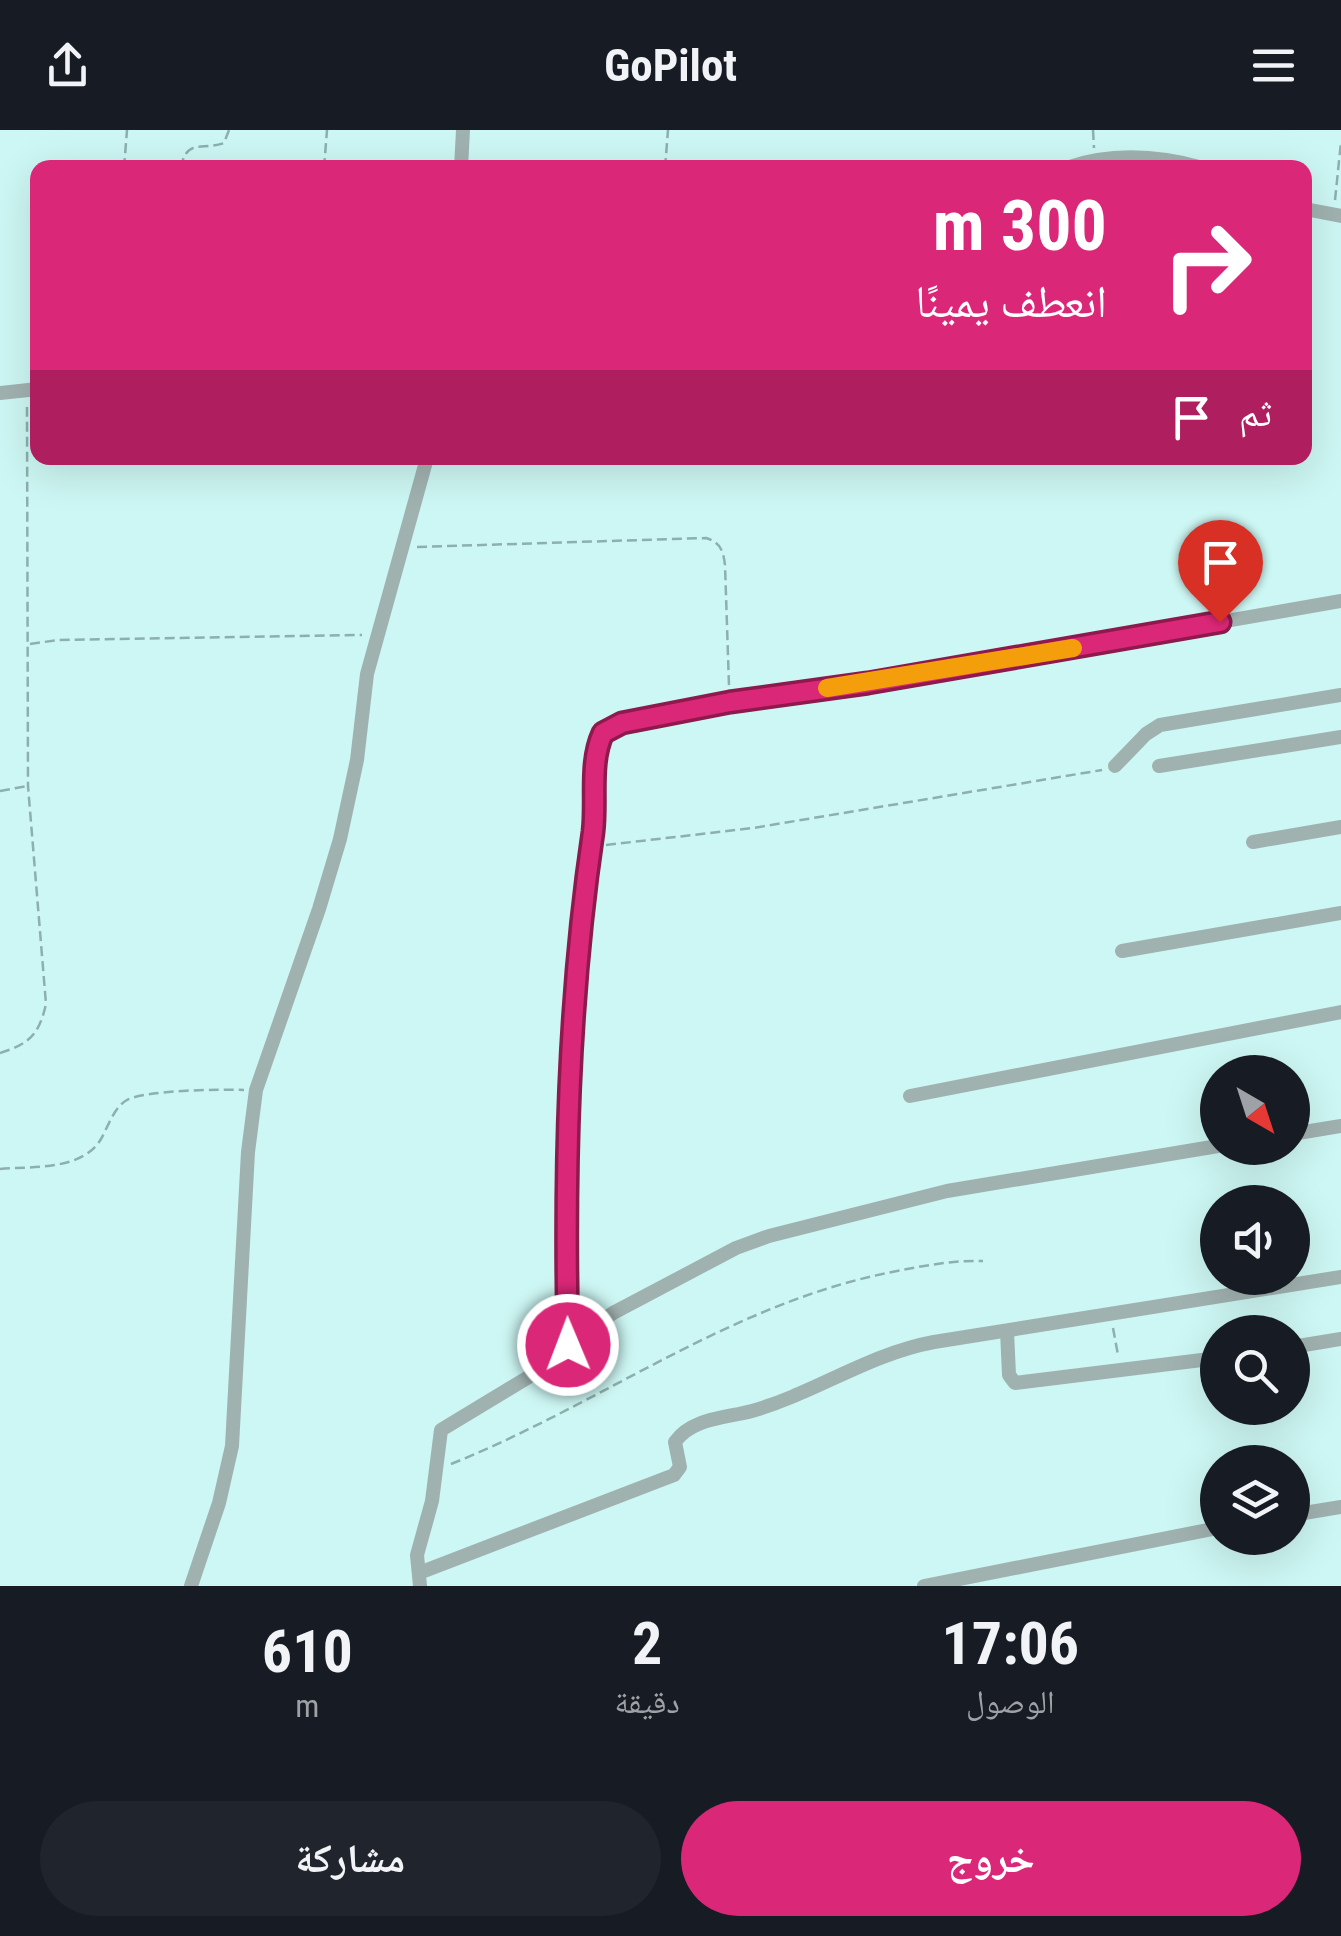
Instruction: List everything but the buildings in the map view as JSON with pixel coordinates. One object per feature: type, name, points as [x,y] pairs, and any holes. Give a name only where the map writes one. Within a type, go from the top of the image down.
[{"type":"street","points":[[461,160],[463,130]]},
{"type":"street","points":[[1095,160],[1147,156],[1166,160]]},
{"type":"street","points":[[1312,211],[1337,216]]},
{"type":"street","points":[[0,393],[30,389]]},
{"type":"street","points":[[191,1586],[219,1503],[232,1446],[248,1152],[256,1090],[340,839],[358,760],[367,674],[425,465]]},
{"type":"street","points":[[568,1345],[566,1272],[576,954],[596,760],[603,733],[622,723],[730,702],[868,683],[1341,601]]},
{"type":"street","points":[[1115,766],[1160,725],[1341,695]]},
{"type":"street","points":[[1159,766],[1341,737]]},
{"type":"street","points":[[1253,842],[1341,827]]},
{"type":"street","points":[[1122,950],[1341,913]]},
{"type":"street","points":[[910,1096],[1341,1012]]},
{"type":"street","points":[[1310,1131],[1341,1126]]},
{"type":"street","points":[[1200,1149],[947,1191],[769,1236],[736,1248],[629,1305],[568,1345],[532,1375],[444,1427],[432,1500],[419,1544],[419,1579],[674,1475],[680,1467],[675,1442],[701,1423],[767,1405],[905,1349],[1341,1277]]},
{"type":"street","points":[[1006,1331],[1008,1375],[1015,1384],[1200,1360]]},
{"type":"street","points":[[1310,1345],[1341,1339]]},
{"type":"street","points":[[1310,1513],[1341,1507]]},
{"type":"street","points":[[924,1586],[1200,1532]]},
{"type":"path","points":[[125,160],[127,130]]},
{"type":"path","points":[[183,160],[190,148],[224,144],[228,130]]},
{"type":"path","points":[[325,160],[328,130]]},
{"type":"path","points":[[665,160],[668,130]]},
{"type":"path","points":[[1093,130],[1095,160]]},
{"type":"path","points":[[1337,216],[1341,142]]},
{"type":"path","points":[[0,1053],[30,1042],[41,1028],[46,1004],[28,786],[31,465]]},
{"type":"path","points":[[400,547],[706,538],[716,541],[721,546],[725,566],[730,702]]},
{"type":"path","points":[[28,644],[58,640],[378,635]]},
{"type":"path","points":[[590,847],[754,828],[1115,766]]},
{"type":"path","points":[[0,790],[28,786]]},
{"type":"path","points":[[0,1169],[80,1160],[99,1143],[117,1109],[129,1099],[200,1090],[256,1090]]},
{"type":"path","points":[[436,1470],[543,1422],[773,1306],[858,1278],[947,1262],[983,1261]]},
{"type":"path","points":[[1111,1314],[1121,1371]]},
{"type":"slow traffic","points":[[827,688],[1073,648]]},
{"type":"route","points":[[568,1345],[566,1272],[576,954],[593,830],[598,742],[603,733],[622,723],[730,702],[868,683],[1220,622]]}]
